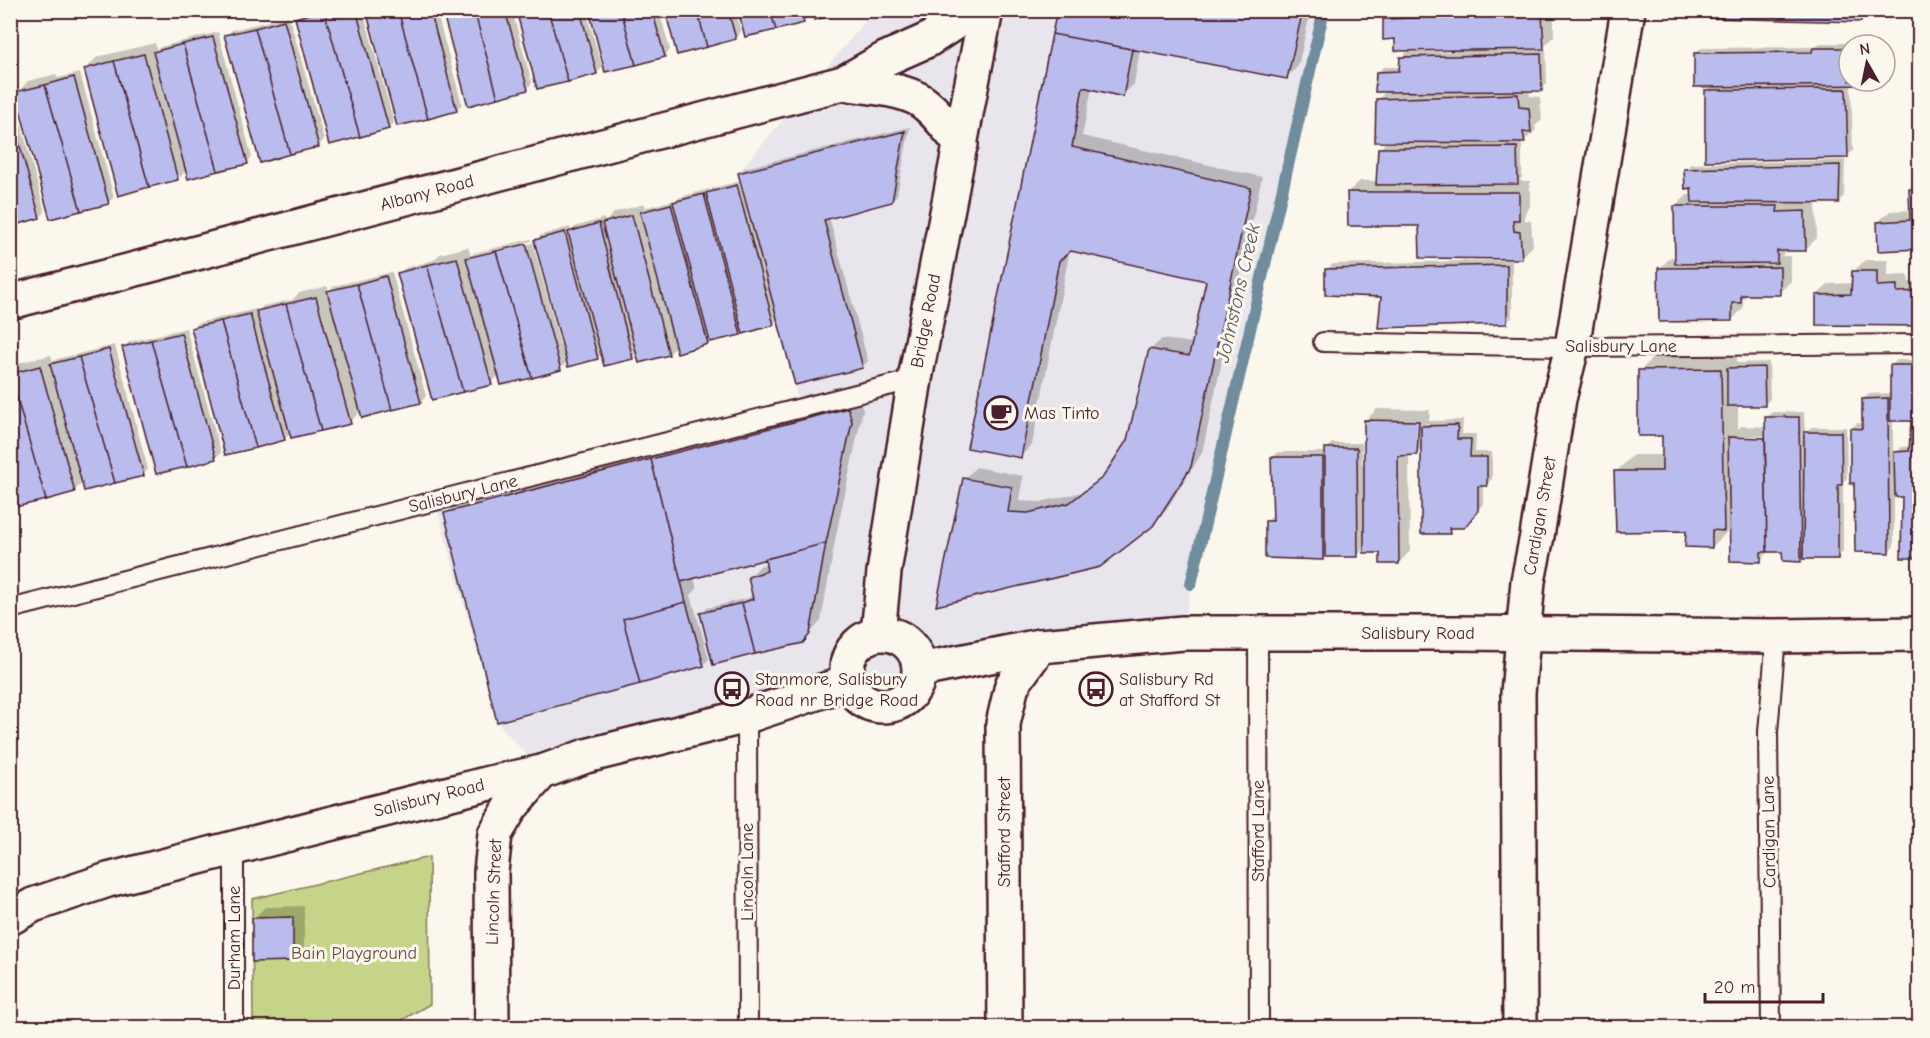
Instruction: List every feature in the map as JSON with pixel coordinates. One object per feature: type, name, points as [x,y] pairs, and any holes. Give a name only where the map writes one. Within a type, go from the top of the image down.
[{"type":"street","name":"Albany Road","points":[[10,302],[843,83],[885,59],[928,40],[974,10]]},
{"type":"street","name":"Bridge Road","points":[[878,634],[884,572],[915,379],[986,10]]},
{"type":"street","name":"Cardigan Street","points":[[1520,1028],[1518,693],[1528,581],[1559,399],[1572,347],[1628,10]]},
{"type":"street","name":"Albany Road","points":[[843,83],[896,92],[918,99],[937,116],[961,144]]},
{"type":"street","name":"Salisbury Road","points":[[920,670],[1040,646],[1183,633],[1776,636],[1920,634]]},
{"type":"street","points":[[878,634],[898,637],[907,643],[914,651],[920,670],[911,694],[901,702],[889,706],[876,706],[864,701],[855,693],[846,671],[852,651],[867,637],[878,634]]},
{"type":"street","name":"Stafford Street","points":[[1005,1028],[1003,724],[1012,685],[1040,646]]},
{"type":"street","name":"Salisbury Road","points":[[10,918],[33,905],[108,880],[490,783],[542,772],[586,756],[747,716],[849,682]]},
{"type":"street","name":"Lincoln Street","points":[[492,1028],[491,872],[495,834],[511,807],[542,772]]},
{"type":"lane","name":"Salisbury Lane","points":[[1323,342],[1572,347],[1920,344]]},
{"type":"lane","name":"Salisbury Lane","points":[[10,609],[915,379]]},
{"type":"lane","name":"Stafford Lane","points":[[1258,634],[1259,1028]]},
{"type":"lane","name":"Cardigan Lane","points":[[1771,1028],[1768,732],[1776,636]]},
{"type":"lane","name":"Lincoln Lane","points":[[747,716],[748,1028]]},
{"type":"lane","name":"Durham Lane","points":[[234,848],[234,1028]]},
{"type":"shaded area","points":[[874,11],[1324,11],[1191,584],[1183,633],[849,682],[542,772],[497,722],[435,501],[800,408],[738,173]]},
{"type":"green space","name":"Bain Playground","points":[[429,857],[430,1004],[390,1027],[253,1027],[252,899]]},
{"type":"building","points":[[324,10],[356,10],[389,129],[360,137]]},
{"type":"building","points":[[324,10],[360,137],[329,145],[295,18]]},
{"type":"building","points":[[366,10],[398,10],[428,119],[397,126]]},
{"type":"building","points":[[398,10],[430,10],[457,111],[428,119]]},
{"type":"building","points":[[442,10],[474,10],[498,98],[468,106]]},
{"type":"building","points":[[474,10],[505,10],[528,90],[498,98]]},
{"type":"building","points":[[516,10],[548,10],[568,82],[537,89]]},
{"type":"building","points":[[548,10],[580,10],[597,74],[568,82]]},
{"type":"building","points":[[589,10],[621,10],[636,65],[605,72]]},
{"type":"building","points":[[621,10],[652,10],[665,57],[636,65]]},
{"type":"building","points":[[665,10],[697,10],[707,47],[677,55]]},
{"type":"building","points":[[697,10],[728,10],[736,39],[707,47]]},
{"type":"building","points":[[738,10],[770,10],[776,30],[745,37]]},
{"type":"building","points":[[770,10],[801,10],[804,23],[776,30]]},
{"type":"building","points":[[813,10],[845,10],[846,12],[815,20]]},
{"type":"building","points":[[1057,10],[1303,10],[1287,79],[1052,34]]},
{"type":"building","points":[[1709,10],[1861,10],[1861,22],[1709,18]]},
{"type":"building","points":[[1542,14],[1544,49],[1395,51],[1395,39],[1383,40],[1383,19]]},
{"type":"building","points":[[284,20],[319,147],[290,154],[255,28]]},
{"type":"building","points":[[255,28],[290,154],[260,163],[224,35]]},
{"type":"building","points":[[1052,34],[1132,49],[1123,97],[1083,87],[1072,147],[1251,188],[1191,467],[1153,526],[1100,567],[936,606],[963,478],[1012,487],[1008,512],[1028,513],[1069,503],[1103,477],[1127,440],[1149,349],[1189,356],[1206,281],[1071,251],[1059,261],[1021,458],[967,448]]},
{"type":"building","points":[[213,37],[248,164],[218,171],[183,44]]},
{"type":"building","points":[[183,44],[218,171],[188,179],[153,52]]},
{"type":"building","points":[[1813,48],[1837,48],[1837,85],[1694,87],[1694,53],[1812,52]]},
{"type":"building","points":[[144,54],[178,180],[149,187],[114,61]]},
{"type":"building","points":[[1541,54],[1542,91],[1375,92],[1376,72],[1399,71],[1400,57]]},
{"type":"building","points":[[114,61],[149,187],[118,196],[84,69]]},
{"type":"building","points":[[74,77],[109,204],[81,211],[45,85]]},
{"type":"building","points":[[45,85],[81,211],[50,219],[15,92]]},
{"type":"building","points":[[1837,89],[1837,93],[1846,93],[1848,158],[1705,161],[1705,90]]},
{"type":"building","points":[[1518,94],[1519,107],[1529,108],[1531,133],[1523,132],[1525,143],[1375,142],[1376,99]]},
{"type":"building","points":[[10,110],[40,218],[12,226],[10,221]]},
{"type":"building","points":[[905,131],[892,202],[824,220],[863,368],[795,385],[738,173]]},
{"type":"building","points":[[1517,147],[1518,184],[1376,185],[1378,148]]},
{"type":"building","points":[[1840,165],[1839,203],[1692,202],[1691,188],[1685,189],[1684,169]]},
{"type":"building","points":[[737,185],[774,325],[743,334],[706,193]]},
{"type":"building","points":[[1909,189],[1920,189],[1920,249],[1878,251],[1877,222],[1910,220]]},
{"type":"building","points":[[1347,192],[1519,192],[1519,220],[1513,220],[1514,231],[1520,232],[1522,259],[1420,258],[1419,226],[1348,226]]},
{"type":"building","points":[[704,194],[741,335],[710,342],[673,202]]},
{"type":"building","points":[[671,204],[708,344],[677,353],[640,212]]},
{"type":"building","points":[[1674,206],[1778,206],[1777,212],[1805,211],[1806,251],[1777,251],[1777,263],[1675,264]]},
{"type":"building","points":[[632,215],[669,355],[639,363],[602,223]]},
{"type":"building","points":[[599,223],[633,359],[604,366],[568,232]]},
{"type":"building","points":[[565,232],[598,359],[568,367],[534,240]]},
{"type":"building","points":[[526,244],[561,370],[532,378],[496,251]]},
{"type":"building","points":[[496,251],[532,378],[501,385],[466,258]]},
{"type":"building","points":[[457,258],[492,385],[463,392],[427,265]]},
{"type":"building","points":[[427,265],[463,392],[432,400],[397,273]]},
{"type":"building","points":[[1507,265],[1507,324],[1378,328],[1381,297],[1325,295],[1325,269]]},
{"type":"building","points":[[1780,267],[1780,295],[1741,295],[1741,303],[1732,303],[1732,321],[1659,322],[1658,268]]},
{"type":"building","points":[[1852,271],[1877,271],[1877,286],[1897,285],[1897,292],[1920,291],[1920,326],[1816,325],[1816,295],[1851,294]]},
{"type":"building","points":[[386,276],[421,403],[392,410],[357,284]]},
{"type":"building","points":[[357,284],[392,410],[362,418],[327,291]]},
{"type":"building","points":[[316,297],[351,424],[321,431],[286,304]]},
{"type":"building","points":[[286,304],[321,431],[291,438],[256,311]]},
{"type":"building","points":[[250,314],[285,440],[256,448],[221,321]]},
{"type":"building","points":[[221,321],[256,448],[225,455],[191,328]]},
{"type":"building","points":[[181,333],[216,459],[187,467],[151,340]]},
{"type":"building","points":[[151,340],[187,467],[156,474],[122,347]]},
{"type":"building","points":[[109,349],[144,476],[115,483],[79,357]]},
{"type":"building","points":[[79,357],[115,483],[84,491],[50,364]]},
{"type":"building","points":[[1890,365],[1920,365],[1920,558],[1901,558],[1902,497],[1895,497],[1894,452],[1909,451],[1911,421],[1890,421]]},
{"type":"building","points":[[40,366],[75,492],[46,500],[10,374]]},
{"type":"building","points":[[1764,367],[1765,406],[1727,406],[1727,368]]},
{"type":"building","points":[[1721,369],[1724,531],[1712,530],[1712,548],[1685,547],[1686,531],[1616,532],[1614,471],[1662,471],[1662,436],[1638,436],[1638,370]]},
{"type":"building","points":[[10,374],[46,500],[15,507],[10,491]]},
{"type":"building","points":[[1888,398],[1889,553],[1855,552],[1854,483],[1850,484],[1850,428],[1862,429],[1862,399]]},
{"type":"building","points":[[848,408],[852,422],[826,543],[681,582],[651,459]]},
{"type":"building","points":[[1765,417],[1799,417],[1801,562],[1783,561],[1782,552],[1767,552]]},
{"type":"building","points":[[1364,420],[1419,421],[1417,455],[1398,456],[1399,564],[1380,564],[1380,553],[1364,553]]},
{"type":"building","points":[[1458,425],[1457,439],[1471,439],[1470,457],[1487,457],[1487,486],[1478,486],[1478,511],[1464,528],[1449,528],[1450,534],[1421,534],[1421,426]]},
{"type":"building","points":[[1804,432],[1841,432],[1842,485],[1838,485],[1838,559],[1803,559]]},
{"type":"building","points":[[1728,437],[1765,438],[1767,552],[1761,552],[1761,562],[1730,561]]},
{"type":"building","points":[[1325,448],[1357,448],[1358,557],[1325,557]]},
{"type":"building","points":[[1271,457],[1323,457],[1323,560],[1265,558],[1265,521],[1273,521]]},
{"type":"building","points":[[651,459],[686,602],[623,619],[640,684],[497,722],[444,513]]},
{"type":"building","points":[[826,543],[810,634],[803,643],[755,654],[742,603],[753,599],[748,577],[767,571],[765,559]]},
{"type":"building","points":[[686,602],[704,666],[640,684],[623,619]]},
{"type":"building","points":[[742,603],[755,654],[713,665],[700,613]]},
{"type":"building","points":[[293,917],[293,961],[252,962],[252,918]]},
{"type":"waterway","name":"Johnstons Creek","points":[[1191,584],[1324,10]]},
{"type":"place","name":"Mas Tinto","points":[[1001,413]]},
{"type":"place","name":"Stanmore, Salisbury Road nr Bridge Road","points":[[732,689]]},
{"type":"place","name":"Salisbury Rd at Stafford St","points":[[1096,689]]}]
